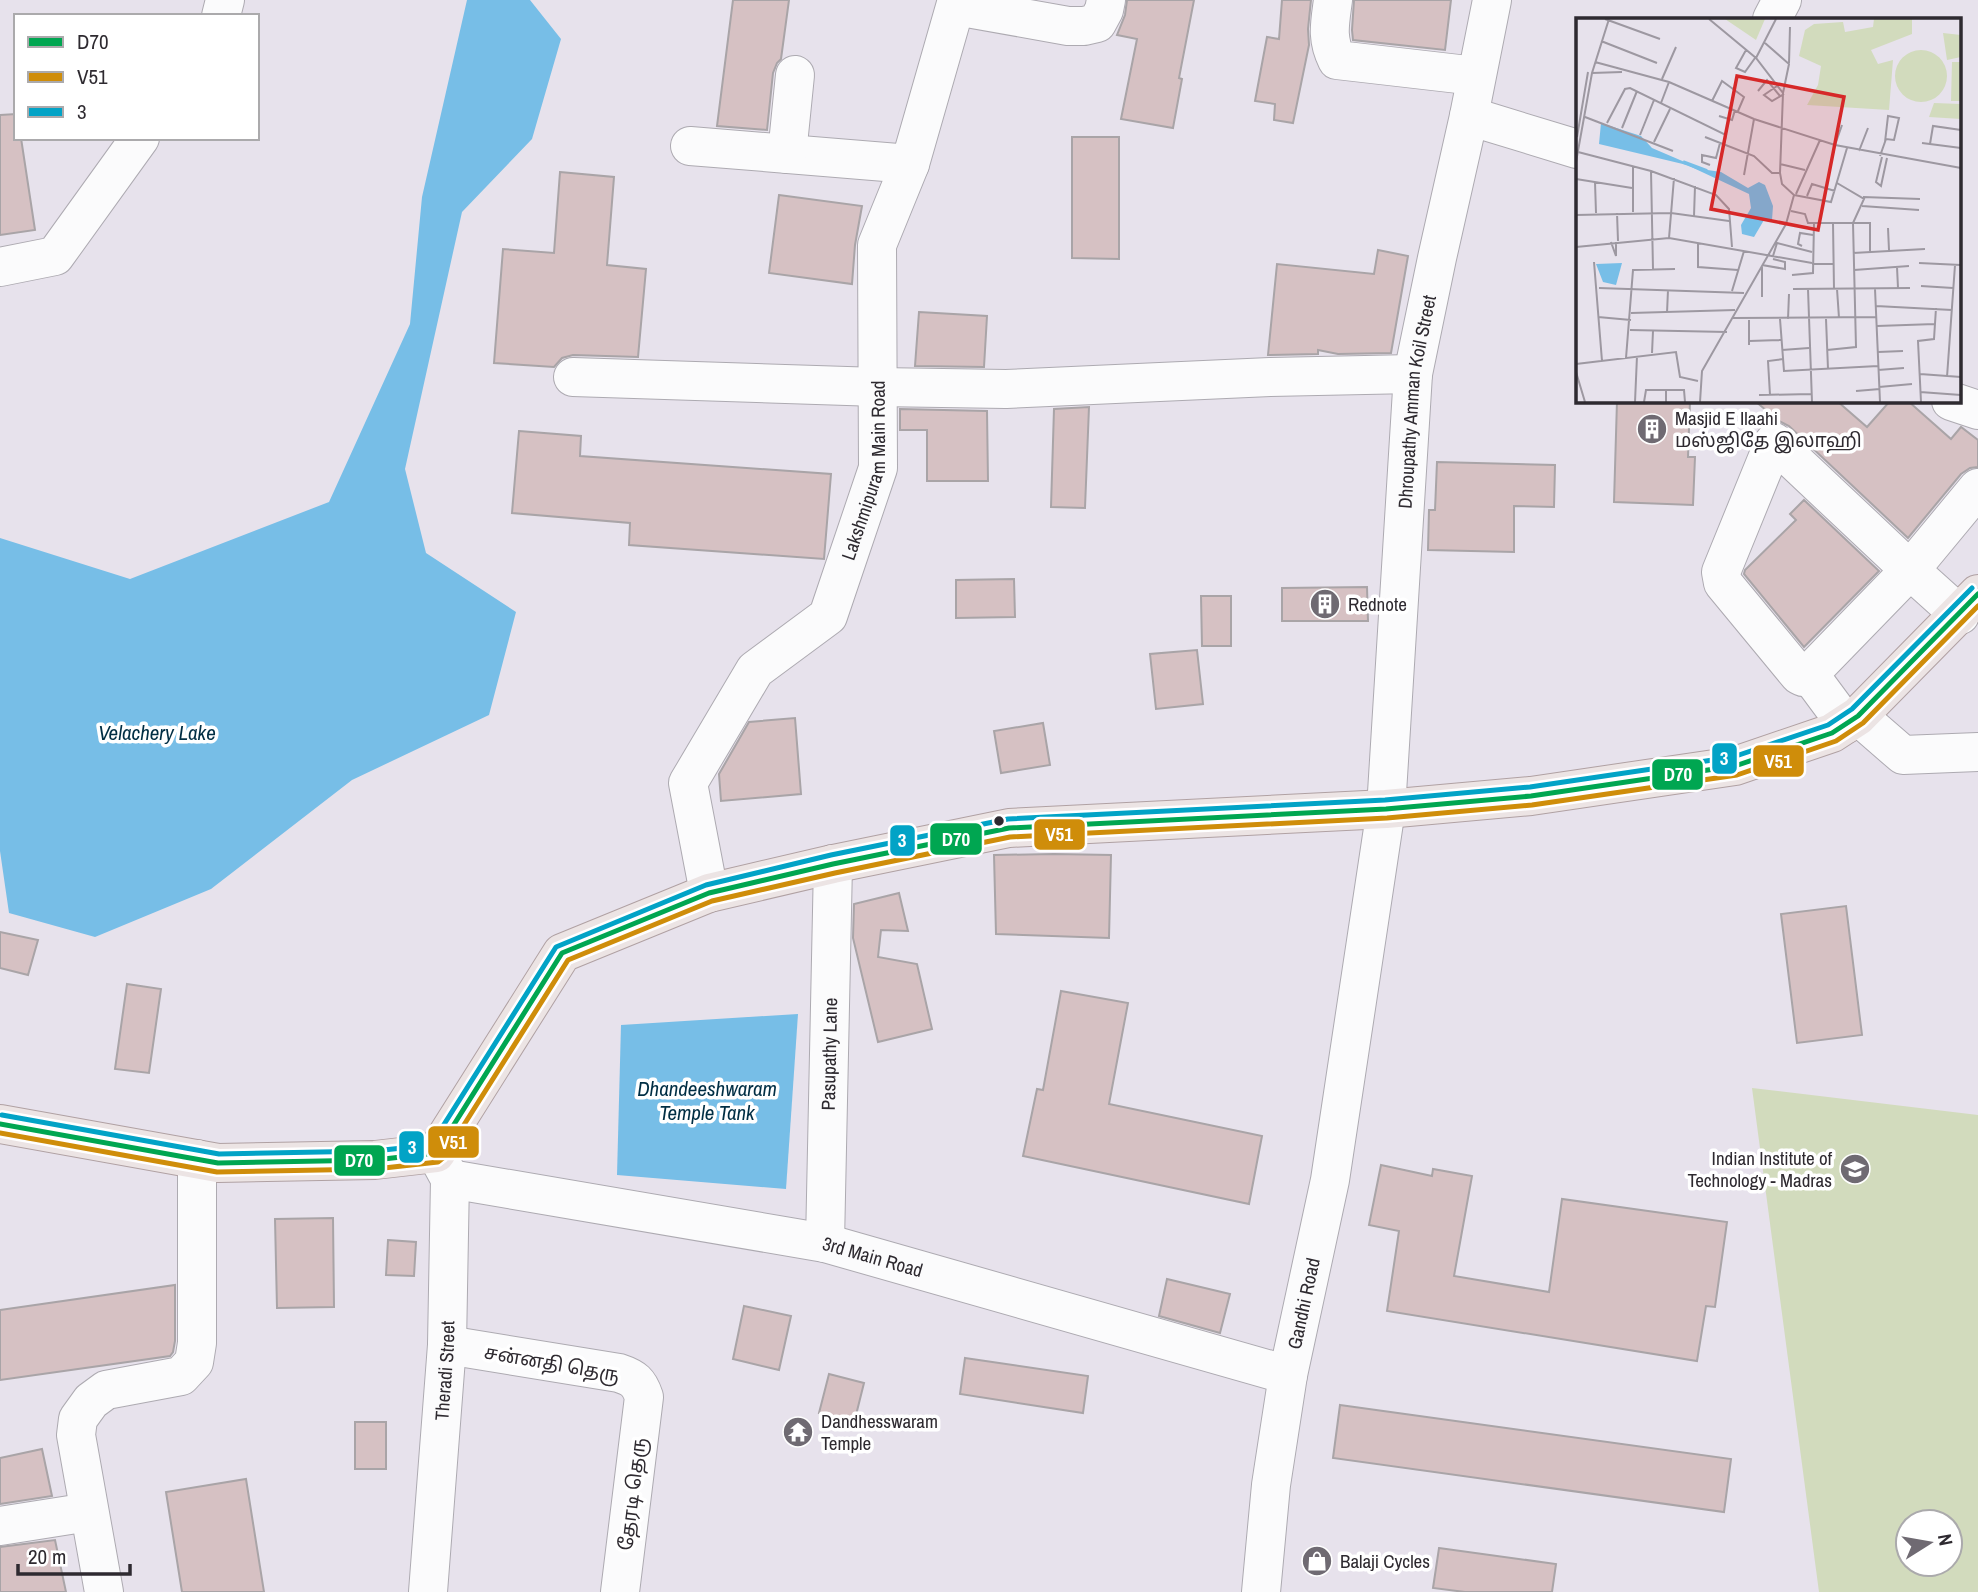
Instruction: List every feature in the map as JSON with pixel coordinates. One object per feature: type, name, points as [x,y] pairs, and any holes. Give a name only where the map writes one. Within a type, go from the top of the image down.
[{"type":"main road","points":[[0,1124],[218,1163],[362,1160],[443,1166],[562,953],[709,893],[1009,828],[1386,809],[1531,796],[1735,766],[1832,733],[1852,720],[1969,604]]},
{"type":"street","points":[[956,3],[1069,26],[1084,26],[1097,23],[1106,0]]},
{"type":"street","points":[[1333,0],[1329,35],[1337,60],[1476,76]]},
{"type":"street","name":"Dhroupathy Amman Koil Street","points":[[1386,809],[1413,374],[1492,0]]},
{"type":"street","points":[[1773,18],[1782,0]]},
{"type":"street","name":"Lakshmipuram Main Road","points":[[709,893],[688,783],[755,670],[828,617],[878,468],[877,245],[910,164],[956,3]]},
{"type":"street","points":[[787,154],[795,75]]},
{"type":"street","points":[[1469,116],[1576,149]]},
{"type":"street","points":[[0,267],[55,256],[139,140]]},
{"type":"street","points":[[690,146],[910,164]]},
{"type":"street","points":[[573,377],[1006,389],[1270,377],[1413,374]]},
{"type":"street","points":[[1954,402],[1978,410]]},
{"type":"street","points":[[1969,604],[1910,570],[1773,442],[1721,572],[1723,583],[1803,677],[1809,674],[1910,570],[1978,488]]},
{"type":"street","points":[[1809,674],[1852,720],[1903,755],[1978,752]]},
{"type":"street","name":"Gandhi Road","points":[[1261,1592],[1271,1485],[1289,1375],[1329,1180],[1386,809]]},
{"type":"street","name":"Pasupathy Lane","points":[[825,1243],[833,864]]},
{"type":"street","points":[[104,1592],[76,1435],[78,1419],[91,1401],[106,1391],[181,1376],[194,1362],[197,1343],[197,1159]]},
{"type":"street","name":"3rd Main Road","points":[[443,1166],[825,1243],[1289,1375]]},
{"type":"street","name":"Theradi Street","points":[[428,1592],[447,1345],[443,1166]]},
{"type":"street","name":"சன்னதி தெரு","points":[[447,1345],[619,1373],[640,1384],[645,1397]]},
{"type":"street","name":"தேரடி தெரு","points":[[620,1592],[645,1397]]},
{"type":"street","points":[[0,1526],[89,1512]]},
{"type":"green space","points":[[1752,1088],[1978,1115],[1978,1592],[1819,1592]]},
{"type":"water","name":"Velachery Lake","points":[[467,0],[530,0],[561,39],[532,139],[462,212],[405,469],[426,553],[516,612],[489,715],[352,780],[211,889],[95,937],[9,913],[0,851],[0,538],[130,579],[329,502],[410,324],[422,197]]},
{"type":"water","name":"Dhandeeshwaram Temple Tank","points":[[798,1014],[786,1189],[617,1175],[621,1025]]},
{"type":"building","points":[[733,0],[789,0],[781,59],[773,73],[767,130],[717,126]]},
{"type":"building","points":[[1127,0],[1194,0],[1179,78],[1182,79],[1173,128],[1121,119],[1137,39],[1117,35],[1125,15]]},
{"type":"building","points":[[1282,0],[1311,0],[1309,45],[1293,123],[1274,120],[1275,104],[1255,101],[1267,37],[1279,39]]},
{"type":"building","points":[[1354,0],[1451,0],[1445,50],[1353,40]]},
{"type":"building","points":[[14,114],[14,140],[21,140],[35,230],[0,235],[0,115]]},
{"type":"building","points":[[1072,137],[1119,137],[1119,259],[1072,258]]},
{"type":"building","points":[[560,172],[614,177],[607,265],[646,269],[638,357],[573,355],[562,358],[554,367],[494,363],[503,249],[554,253]]},
{"type":"building","points":[[779,195],[862,206],[852,284],[769,273]]},
{"type":"building","points":[[1378,250],[1408,256],[1391,353],[1338,354],[1318,350],[1318,354],[1268,355],[1277,264],[1374,274]]},
{"type":"building","points":[[919,312],[987,316],[984,367],[915,366]]},
{"type":"building","name":"Masjid E Ilaahi மஸ்ஜிதே இலாஹி","points":[[1617,402],[1690,402],[1688,457],[1695,457],[1693,505],[1614,502]]},
{"type":"building","points":[[1756,402],[1838,402],[1867,427],[1889,402],[1909,402],[1951,439],[1961,427],[1978,440],[1978,467],[1970,468],[1961,474],[1908,538],[1789,426]]},
{"type":"building","points":[[1089,407],[1085,508],[1051,507],[1054,409]]},
{"type":"building","points":[[900,409],[987,411],[988,481],[927,481],[927,430],[900,430]]},
{"type":"building","points":[[519,431],[581,436],[580,456],[831,474],[824,559],[629,545],[630,523],[512,513]]},
{"type":"building","points":[[1437,462],[1555,465],[1554,507],[1514,506],[1514,552],[1428,550],[1429,510],[1435,510]]},
{"type":"building","points":[[1804,500],[1879,571],[1804,647],[1744,574],[1796,520],[1790,514]]},
{"type":"building","points":[[1014,579],[1015,617],[956,618],[956,580]]},
{"type":"building","name":"Rednote","points":[[1367,587],[1368,621],[1282,621],[1282,588]]},
{"type":"building","points":[[1201,596],[1231,596],[1231,646],[1202,646]]},
{"type":"building","points":[[1197,650],[1203,704],[1156,709],[1150,654]]},
{"type":"building","points":[[795,718],[801,794],[721,801],[719,774],[749,722]]},
{"type":"building","points":[[1043,723],[1050,765],[1001,773],[994,731]]},
{"type":"building","points":[[994,855],[1111,855],[1109,938],[996,934]]},
{"type":"building","points":[[899,893],[908,931],[881,930],[878,957],[917,964],[932,1029],[878,1042],[853,938],[854,904]]},
{"type":"building","points":[[1846,906],[1862,1035],[1797,1043],[1781,914]]},
{"type":"building","points":[[0,932],[38,940],[28,975],[0,968]]},
{"type":"building","points":[[127,984],[161,989],[149,1073],[115,1069]]},
{"type":"building","points":[[1061,991],[1128,1003],[1109,1104],[1262,1136],[1249,1204],[1023,1156],[1037,1089],[1043,1090]]},
{"type":"building","points":[[1381,1165],[1432,1176],[1433,1169],[1472,1176],[1454,1276],[1549,1292],[1562,1199],[1727,1222],[1715,1307],[1706,1306],[1697,1361],[1387,1311],[1399,1231],[1369,1225]]},
{"type":"building","points":[[333,1218],[334,1307],[277,1308],[275,1219]]},
{"type":"building","points":[[388,1240],[416,1242],[414,1276],[386,1275]]},
{"type":"building","points":[[1167,1279],[1230,1294],[1220,1333],[1159,1316]]},
{"type":"building","points":[[175,1285],[175,1341],[170,1356],[0,1380],[0,1310]]},
{"type":"building","points":[[744,1306],[791,1316],[779,1370],[733,1359]]},
{"type":"building","points":[[965,1358],[1088,1376],[1083,1413],[960,1394]]},
{"type":"building","points":[[829,1374],[864,1383],[854,1423],[819,1413]]},
{"type":"building","points":[[1340,1405],[1731,1459],[1724,1512],[1333,1458]]},
{"type":"building","points":[[355,1422],[386,1422],[386,1469],[355,1469]]},
{"type":"building","points":[[42,1449],[52,1496],[0,1504],[0,1458]]},
{"type":"building","points":[[246,1479],[264,1592],[182,1592],[166,1492]]},
{"type":"building","points":[[55,1540],[66,1592],[0,1592],[0,1547]]},
{"type":"building","points":[[1439,1548],[1556,1564],[1552,1592],[1465,1592],[1433,1588]]},
{"type":"transit line","name":"3","points":[[2,1115],[219,1154],[374,1151],[431,1145],[556,947],[706,885],[831,855],[1008,819],[1385,800],[1530,787],[1733,757],[1828,725],[1852,709],[1972,588]]},
{"type":"transit line","name":"D70","points":[[0,1124],[218,1163],[375,1160],[436,1153],[562,953],[709,893],[1009,828],[1386,809],[1531,796],[1735,766],[1832,733],[1858,716],[1978,594]]},
{"type":"transit line","name":"V51","points":[[0,1133],[217,1172],[375,1169],[438,1162],[568,960],[712,901],[1010,837],[1387,818],[1532,805],[1737,775],[1836,741],[1863,723],[1978,606]]},
{"type":"place","name":"Masjid E Ilaahi மஸ்ஜிதே இலாஹி","points":[[1652,429]]},
{"type":"place","name":"Rednote","points":[[1325,604]]},
{"type":"place","name":"Indian Institute of Technology - Madras","points":[[1855,1169]]},
{"type":"place","name":"Dandhesswaram Temple","points":[[798,1432]]},
{"type":"place","name":"Balaji Cycles","points":[[1317,1561]]}]
